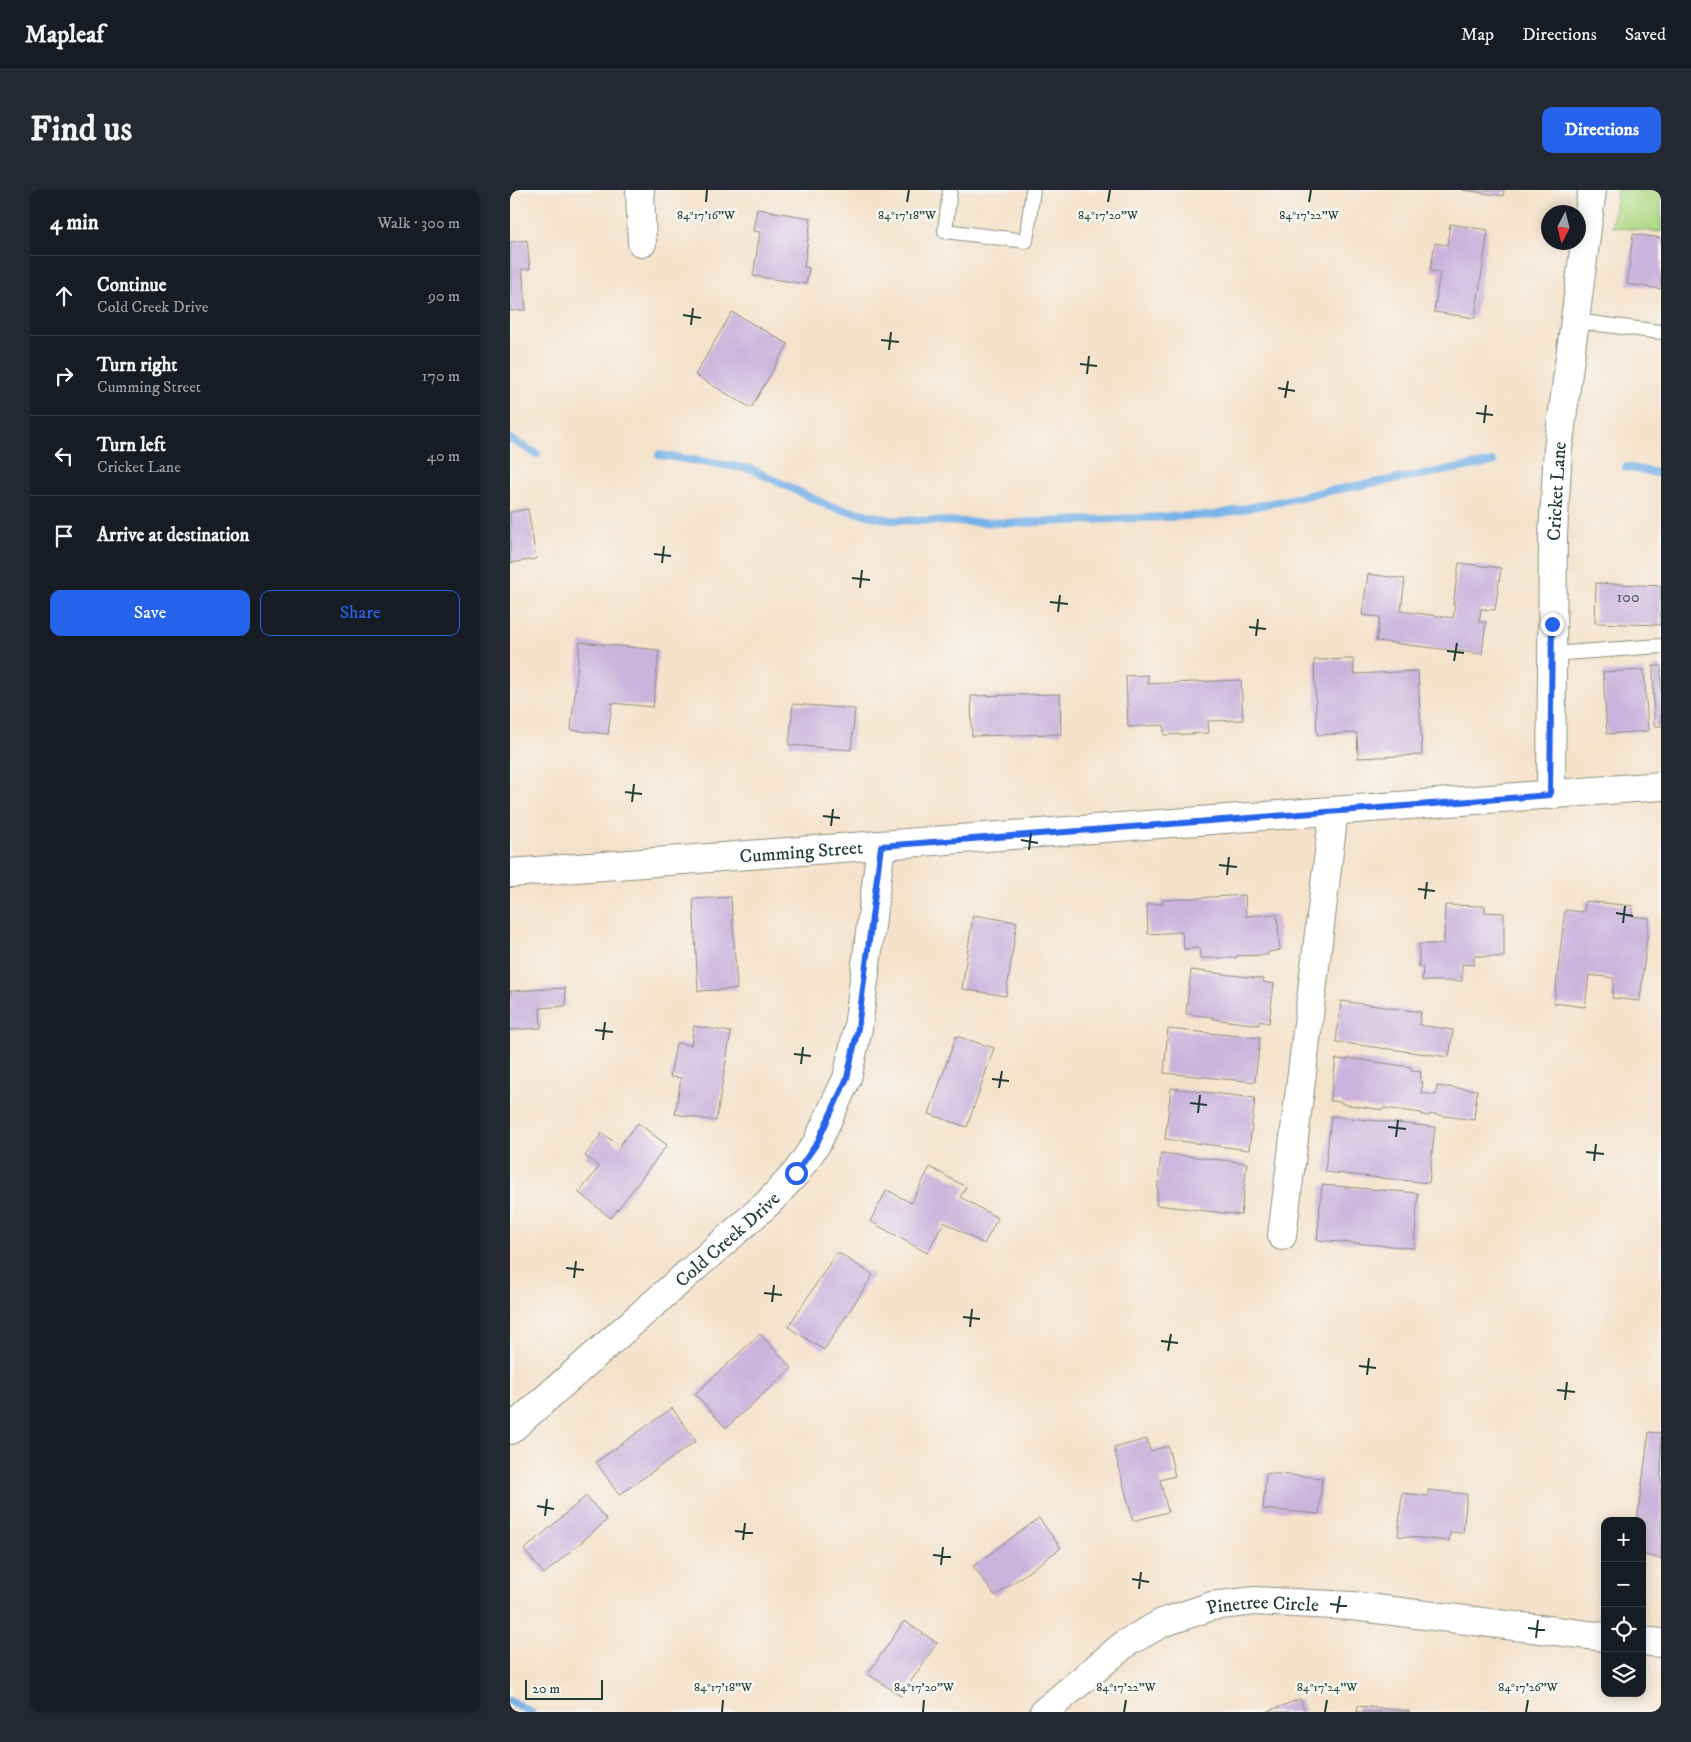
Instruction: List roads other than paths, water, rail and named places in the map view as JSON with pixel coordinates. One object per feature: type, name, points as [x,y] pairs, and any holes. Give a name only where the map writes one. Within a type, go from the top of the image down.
[{"type":"street","points":[[640,190],[642,243]]},
{"type":"street","name":"Cricket Lane","points":[[1550,795],[1554,535],[1558,449],[1592,190]]},
{"type":"street","name":"Cumming Street","points":[[510,873],[1661,786]]},
{"type":"street","points":[[1282,1236],[1334,811]]},
{"type":"street","name":"Cold Creek Drive","points":[[510,1430],[768,1203],[796,1173],[817,1143],[847,1078],[858,1028],[881,846]]},
{"type":"street","name":"Pinetree Circle","points":[[1044,1712],[1126,1643],[1162,1623],[1212,1606],[1255,1601],[1352,1606],[1601,1637]]},
{"type":"street","points":[[1646,1642],[1661,1644]]},
{"type":"lane","points":[[950,190],[945,231],[1026,241],[1033,190]]},
{"type":"lane","points":[[1575,321],[1661,332]]},
{"type":"lane","points":[[1552,654],[1661,646]]},
{"type":"waterway","points":[[510,439],[537,454]]},
{"type":"waterway","points":[[659,455],[751,469],[831,507],[891,520],[1015,523],[1215,515],[1328,491],[1493,462]]},
{"type":"waterway","points":[[1626,467],[1661,474]]},
{"type":"waterway","points":[[510,1701],[531,1712]]}]
